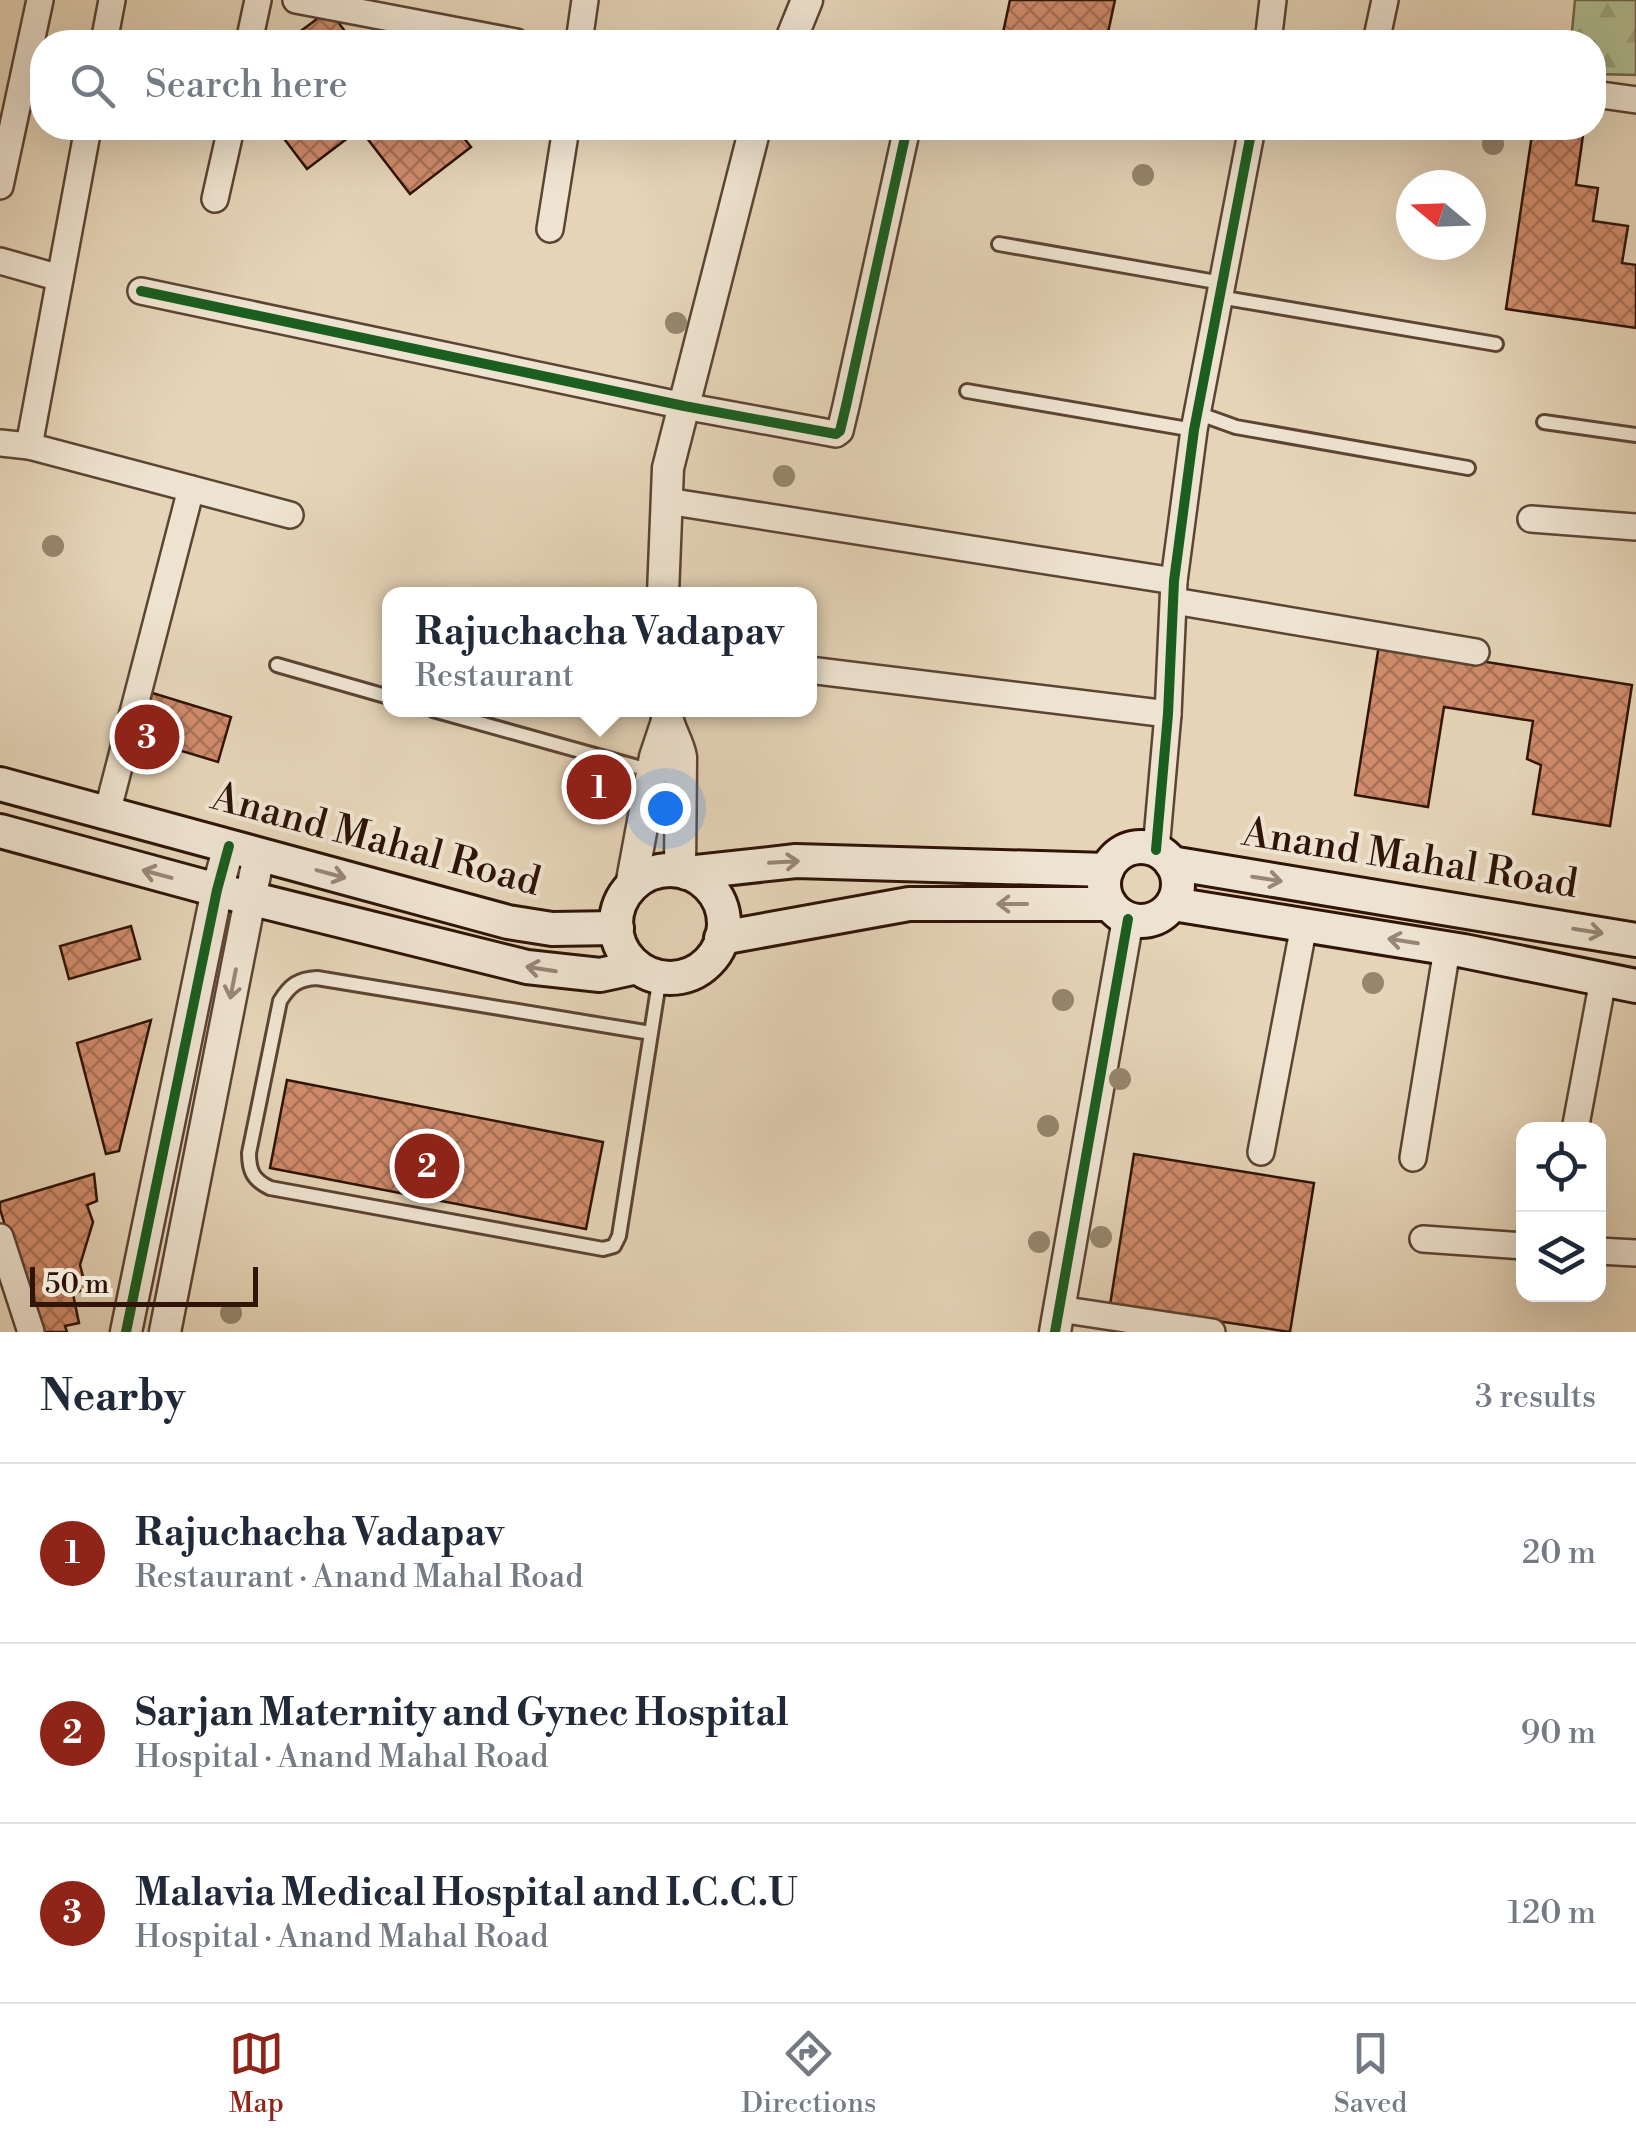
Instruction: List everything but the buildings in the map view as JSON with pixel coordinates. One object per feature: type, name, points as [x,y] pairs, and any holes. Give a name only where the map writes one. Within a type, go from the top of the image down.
[{"type":"main road","name":"Anand Mahal Road","points":[[0,784],[531,927],[617,928]]},
{"type":"main road","points":[[0,832],[527,967],[600,974],[648,972],[670,978],[702,966],[714,954],[722,938],[720,903],[710,888],[684,872]]},
{"type":"main road","points":[[722,938],[909,904],[1119,912],[1140,922],[1153,920],[1173,904],[1178,892],[1178,879],[1163,857],[1145,848],[1133,848],[1113,860],[1104,882],[1119,912]]},
{"type":"main road","name":"Anand Mahal Road","points":[[1163,857],[1636,940]]},
{"type":"main road","points":[[648,972],[624,954],[616,919],[631,886],[662,870],[684,872],[796,860],[1107,870]]},
{"type":"main road","name":"Anand Mahal Road","points":[[1173,904],[1446,948],[1636,986]]},
{"type":"street","points":[[34,30],[40,0]]},
{"type":"street","points":[[106,30],[112,0]]},
{"type":"street","points":[[252,30],[258,0]]},
{"type":"street","points":[[296,0],[453,30]]},
{"type":"street","points":[[581,30],[585,0]]},
{"type":"street","points":[[795,30],[808,0]]},
{"type":"street","points":[[1269,30],[1273,0]]},
{"type":"street","points":[[1379,30],[1385,0]]},
{"type":"street","points":[[0,186],[30,46]]},
{"type":"street","points":[[1606,96],[1636,100]]},
{"type":"street","points":[[29,446],[86,140]]},
{"type":"street","points":[[215,200],[228,140]]},
{"type":"street","points":[[550,229],[564,140]]},
{"type":"street","points":[[663,587],[668,468],[752,140]]},
{"type":"street","points":[[142,291],[834,434],[840,431],[904,140]]},
{"type":"street","points":[[1163,857],[1174,591],[1195,421],[1250,140]]},
{"type":"street","points":[[0,261],[60,278]]},
{"type":"street","points":[[0,442],[29,446],[290,515]]},
{"type":"street","points":[[107,813],[191,489]]},
{"type":"street","points":[[667,501],[1174,591],[1476,652]]},
{"type":"street","points":[[1531,520],[1636,526]]},
{"type":"street","points":[[817,671],[1168,714]]},
{"type":"street","points":[[631,886],[666,717]]},
{"type":"street","points":[[667,717],[681,757],[684,872]]},
{"type":"street","points":[[126,1332],[217,890],[244,850]]},
{"type":"street","points":[[165,1332],[250,898],[244,850]]},
{"type":"street","points":[[1119,912],[1057,1320],[1212,1332]]},
{"type":"street","points":[[1260,1152],[1304,925]]},
{"type":"street","points":[[1413,1158],[1446,948]]},
{"type":"street","points":[[1576,1122],[1603,980]]},
{"type":"street","points":[[0,1237],[31,1332]]},
{"type":"street","points":[[1423,1239],[1516,1245]]},
{"type":"street","points":[[1606,1251],[1636,1253]]},
{"type":"lane","points":[[999,244],[1496,344]]},
{"type":"lane","points":[[967,391],[1236,427],[1468,468]]},
{"type":"lane","points":[[1544,422],[1636,436]]},
{"type":"lane","points":[[277,665],[382,695]]},
{"type":"lane","points":[[458,717],[652,771]]},
{"type":"lane","points":[[648,972],[651,1033],[619,1236],[614,1246],[603,1249],[270,1188],[256,1181],[249,1168],[248,1153],[280,1001],[290,986],[304,979],[651,1033]]},
{"type":"green space","points":[[1575,0],[1636,0],[1636,75],[1606,74],[1606,30],[1572,30]]},
{"type":"cycle path","points":[[141,291],[684,406],[836,434],[846,406],[904,140]]},
{"type":"cycle path","points":[[1156,850],[1174,581],[1194,430],[1250,140]]},
{"type":"cycle path","points":[[126,1332],[229,846]]},
{"type":"cycle path","points":[[1055,1332],[1128,919]]},
{"type":"place","name":"Malavia Medical Hospital and I.C.C.U","points":[[147,737]]},
{"type":"place","name":"Rajuchacha Vadapav","points":[[599,787]]},
{"type":"place","name":"Sarjan Maternity and Gynec Hospital","points":[[427,1166]]}]
